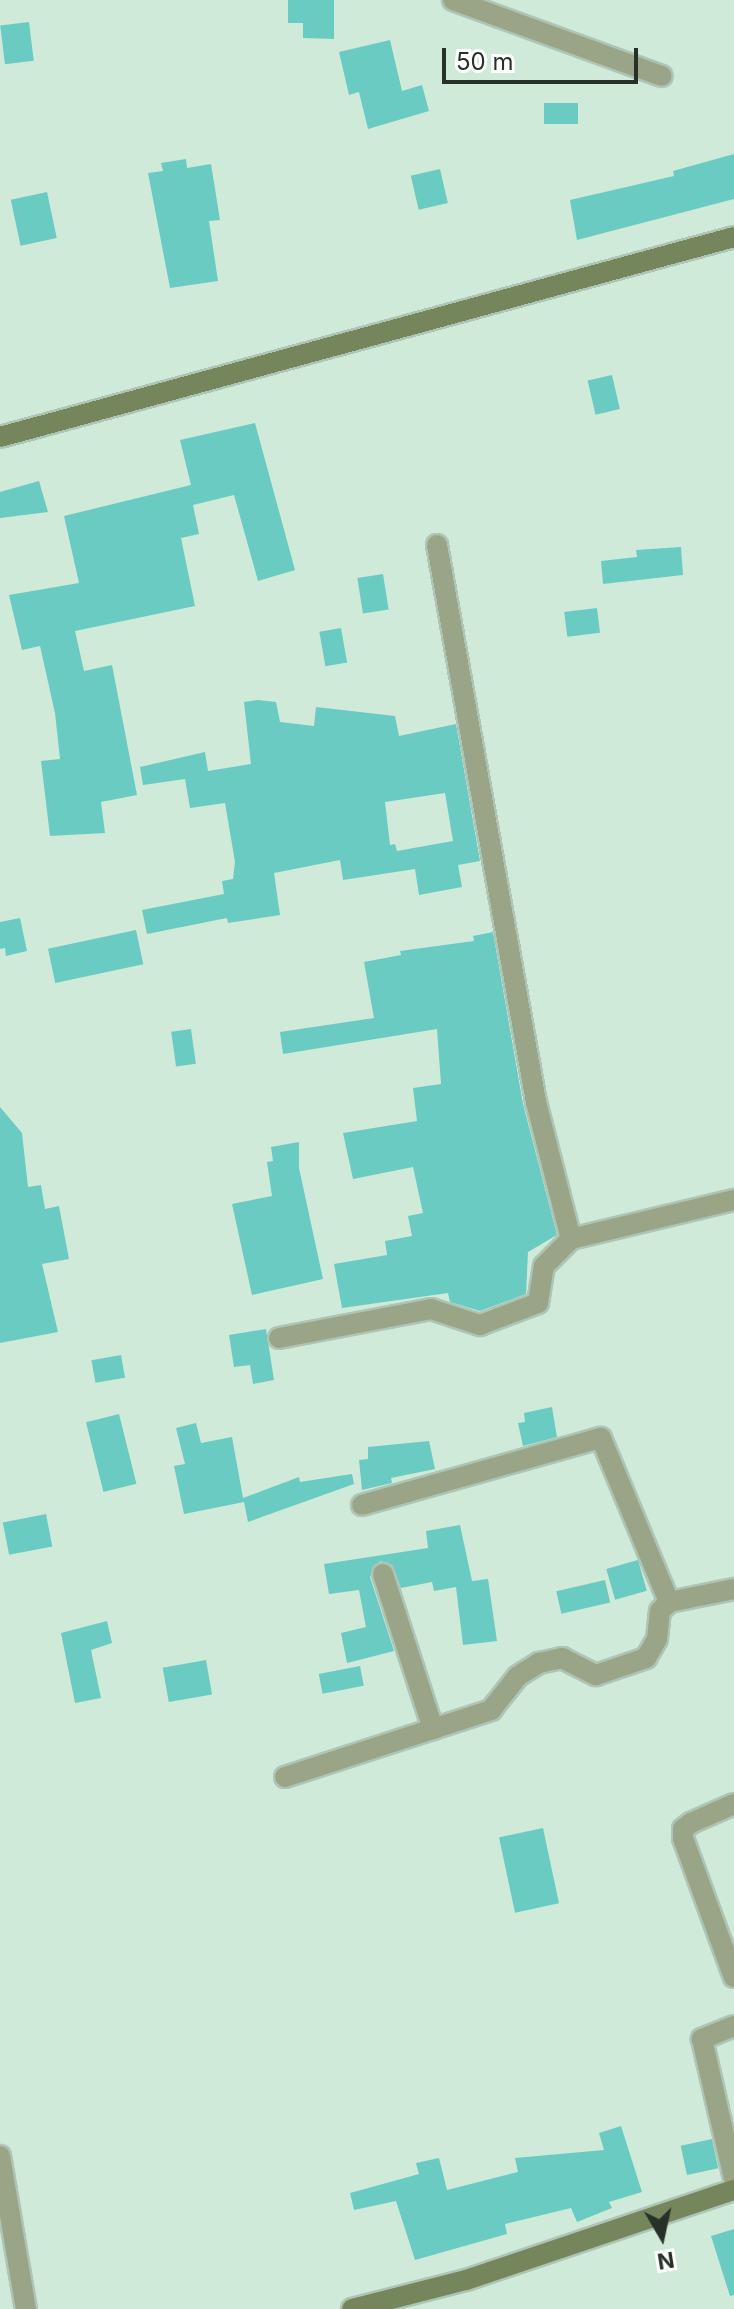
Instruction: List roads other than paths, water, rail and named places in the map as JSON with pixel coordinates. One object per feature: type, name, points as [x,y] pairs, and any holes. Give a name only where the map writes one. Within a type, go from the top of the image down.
[{"type":"main road","points":[[0,437],[734,237]]},
{"type":"main road","points":[[352,2309],[466,2280],[734,2190]]},
{"type":"street","points":[[453,0],[662,76]]},
{"type":"street","points":[[437,545],[536,1102],[571,1239]]},
{"type":"street","points":[[279,1338],[431,1309],[480,1325],[538,1303],[544,1266],[571,1239],[734,1200]]},
{"type":"street","points":[[362,1505],[601,1438],[669,1602]]},
{"type":"street","points":[[383,1574],[433,1729]]},
{"type":"street","points":[[285,1777],[491,1710],[518,1676],[539,1663],[562,1658],[596,1675],[646,1658],[657,1639],[660,1611],[669,1602],[734,1589]]},
{"type":"street","points":[[734,1804],[691,1823],[683,1829],[683,1838],[734,1977]]},
{"type":"street","points":[[734,2026],[702,2039],[734,2179]]},
{"type":"street","points":[[0,2156],[26,2309]]}]
